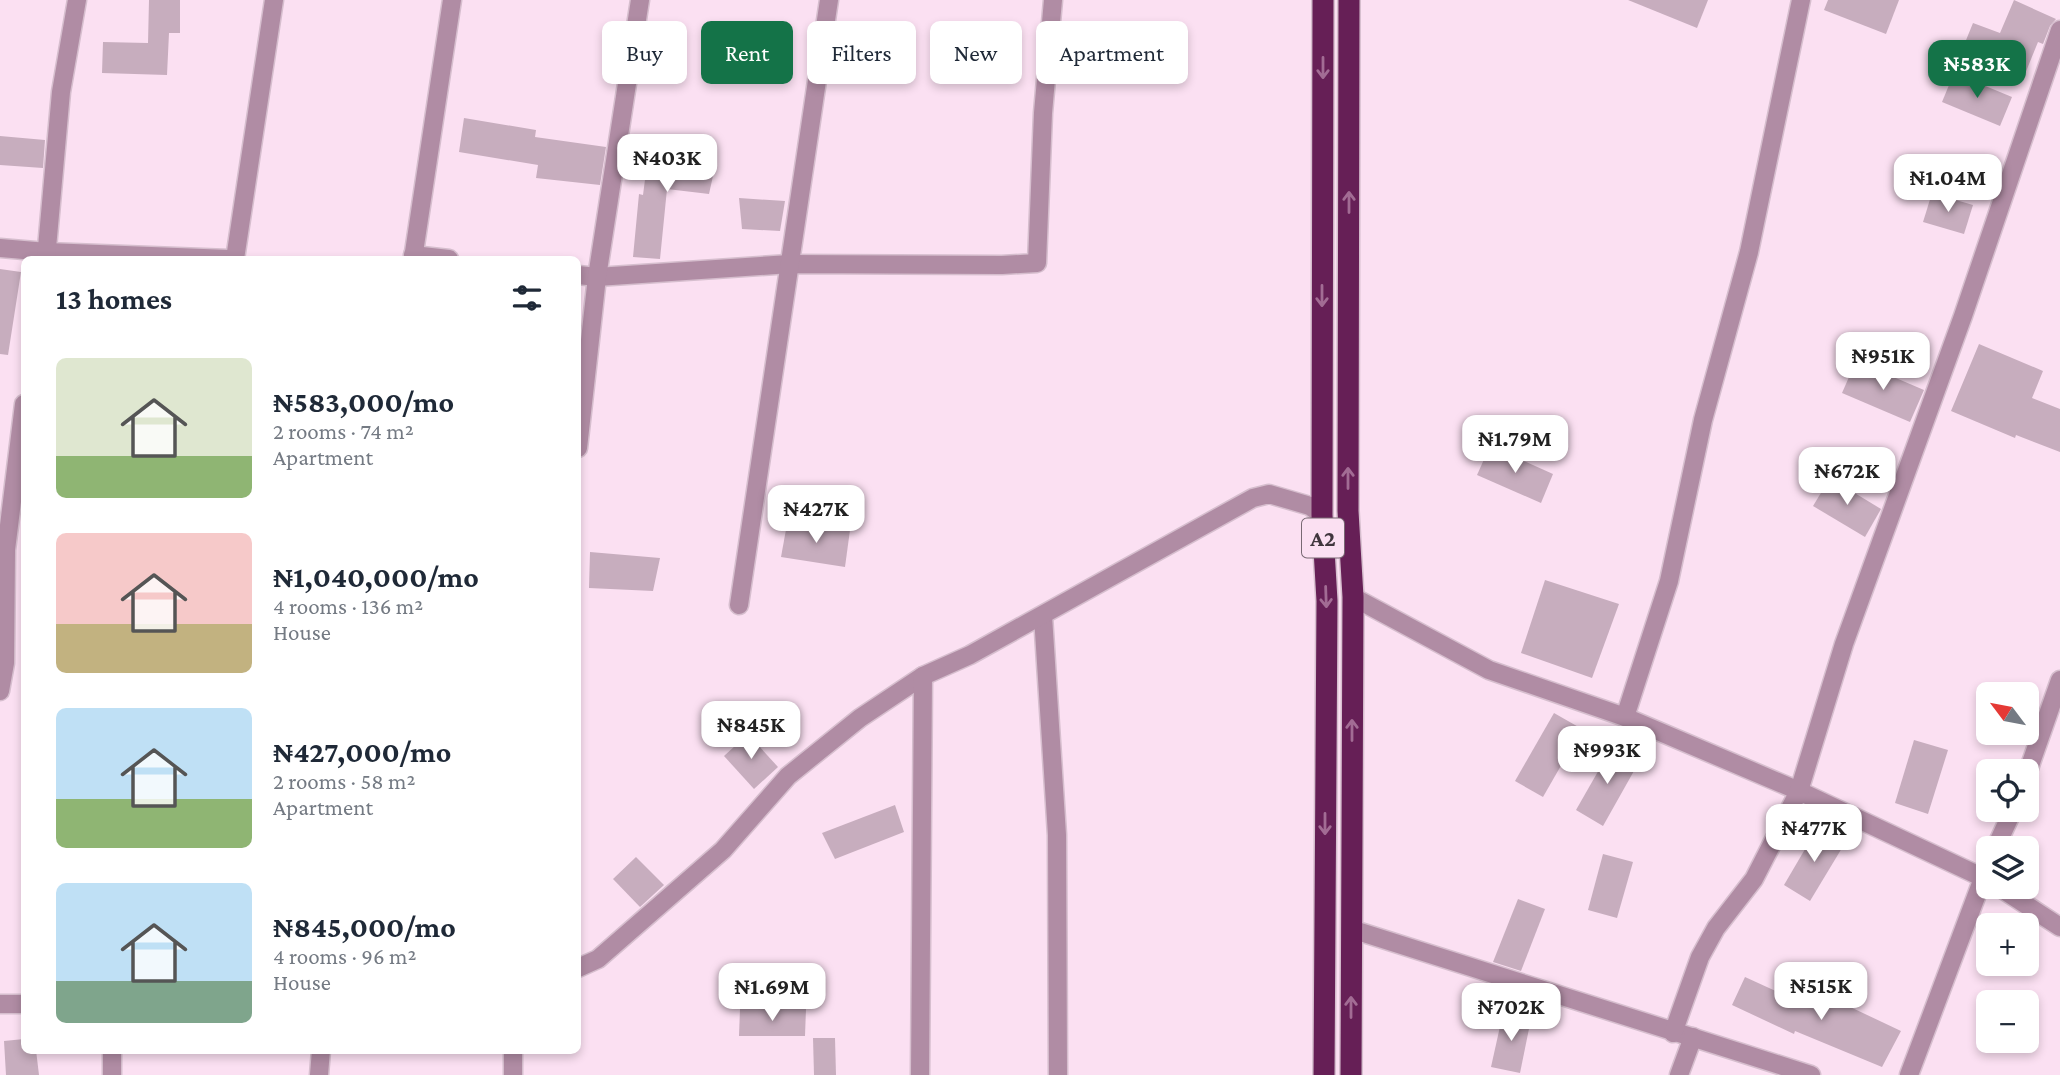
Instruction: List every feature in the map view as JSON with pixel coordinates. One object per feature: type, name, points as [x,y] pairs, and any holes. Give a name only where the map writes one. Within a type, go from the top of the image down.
[{"type":"highway","name":"A2","points":[[1323,0],[1322,515],[1327,601],[1324,1075]]},
{"type":"highway","name":"A2","points":[[1349,0],[1348,511],[1353,597],[1351,1075]]},
{"type":"street","points":[[0,248],[46,256],[61,92],[77,0]]},
{"type":"street","points":[[235,256],[274,0]]},
{"type":"street","points":[[413,256],[452,0]]},
{"type":"street","points":[[581,421],[597,277],[640,0]]},
{"type":"street","points":[[739,605],[829,0]]},
{"type":"street","points":[[581,275],[597,277],[790,264],[1037,263],[1043,113],[1053,0]]},
{"type":"street","points":[[1625,717],[1669,581],[1703,419],[1749,252],[1801,0]]},
{"type":"street","points":[[1673,1033],[1700,957],[1716,928],[1754,879],[1799,791],[1844,644],[1967,303],[2060,30]]},
{"type":"street","points":[[0,691],[5,663],[6,550],[21,428]]},
{"type":"street","points":[[581,967],[598,959],[723,849],[788,776],[860,718],[923,676],[970,655],[1253,498],[1269,494],[1310,506],[1322,515]]},
{"type":"street","points":[[1353,597],[1489,670],[1625,717],[1976,870]]},
{"type":"street","points":[[1043,615],[1057,835],[1058,1075]]},
{"type":"street","points":[[920,1075],[923,676]]},
{"type":"street","points":[[2032,759],[2060,680]]},
{"type":"street","points":[[1909,1075],[1976,899]]},
{"type":"street","points":[[2017,899],[2060,927]]},
{"type":"street","points":[[1351,929],[1811,1075]]},
{"type":"street","points":[[0,1004],[21,1004]]},
{"type":"street","points":[[1679,1075],[1693,1037]]},
{"type":"street","points":[[112,1054],[112,1075]]},
{"type":"street","points":[[319,1075],[321,1054]]},
{"type":"street","points":[[513,1054],[513,1075]]},
{"type":"building","points":[[149,0],[180,0],[180,33],[169,33],[167,75],[102,73],[103,42],[148,43]]},
{"type":"building","points":[[1628,0],[1708,0],[1697,28]]},
{"type":"building","points":[[1828,0],[1899,0],[1886,34],[1824,10]]},
{"type":"building","points":[[2014,0],[2056,19],[2043,44],[2038,42],[2025,74],[1962,50],[1973,23],[2000,33]]},
{"type":"building","points":[[1954,73],[2012,97],[2000,126],[1942,102]]},
{"type":"building","points":[[464,118],[536,130],[535,137],[606,147],[600,185],[536,178],[538,165],[459,152]]},
{"type":"building","points":[[0,136],[45,140],[43,168],[0,165]]},
{"type":"building","points":[[649,149],[717,158],[709,194],[667,189],[660,259],[633,257],[639,194],[643,195]]},
{"type":"building","points":[[1932,193],[1973,205],[1964,234],[1923,222]]},
{"type":"building","points":[[739,198],[785,201],[780,231],[742,229]]},
{"type":"building","points":[[0,269],[21,272],[8,355],[0,354]]},
{"type":"building","points":[[1979,344],[2043,371],[2032,398],[2060,409],[2060,452],[2016,435],[2015,438],[1951,411]]},
{"type":"building","points":[[1856,361],[1924,390],[1910,422],[1842,393]]},
{"type":"building","points":[[1490,446],[1553,474],[1541,503],[1477,475]]},
{"type":"building","points":[[1830,478],[1881,509],[1865,537],[1813,506]]},
{"type":"building","points":[[787,524],[850,530],[845,567],[781,557]]},
{"type":"building","points":[[590,552],[660,558],[653,591],[589,588]]},
{"type":"building","points":[[1545,580],[1619,604],[1592,678],[1521,653]]},
{"type":"building","points":[[1554,713],[1582,729],[1543,797],[1515,781]]},
{"type":"building","points":[[748,734],[778,767],[754,789],[724,756]]},
{"type":"building","points":[[1914,740],[1948,750],[1928,814],[1895,803]]},
{"type":"building","points":[[1612,747],[1639,762],[1603,826],[1576,810]]},
{"type":"building","points":[[895,805],[904,832],[835,859],[822,833]]},
{"type":"building","points":[[1818,827],[1845,843],[1810,901],[1784,885]]},
{"type":"building","points":[[1603,854],[1633,862],[1617,918],[1588,910]]},
{"type":"building","points":[[636,857],[664,885],[640,907],[613,879]]},
{"type":"building","points":[[1518,899],[1545,909],[1521,971],[1493,962]]},
{"type":"building","points":[[1745,977],[1821,1012],[1827,996],[1901,1031],[1882,1067],[1795,1031],[1794,1034],[1732,1005]]},
{"type":"building","points":[[740,1009],[806,1009],[805,1036],[739,1036]]},
{"type":"building","points":[[1503,1013],[1531,1019],[1520,1073],[1491,1067]]},
{"type":"building","points":[[813,1038],[835,1038],[836,1075],[814,1075]]},
{"type":"building","points":[[21,1039],[21,1054],[36,1054],[39,1075],[6,1075],[4,1041]]}]
